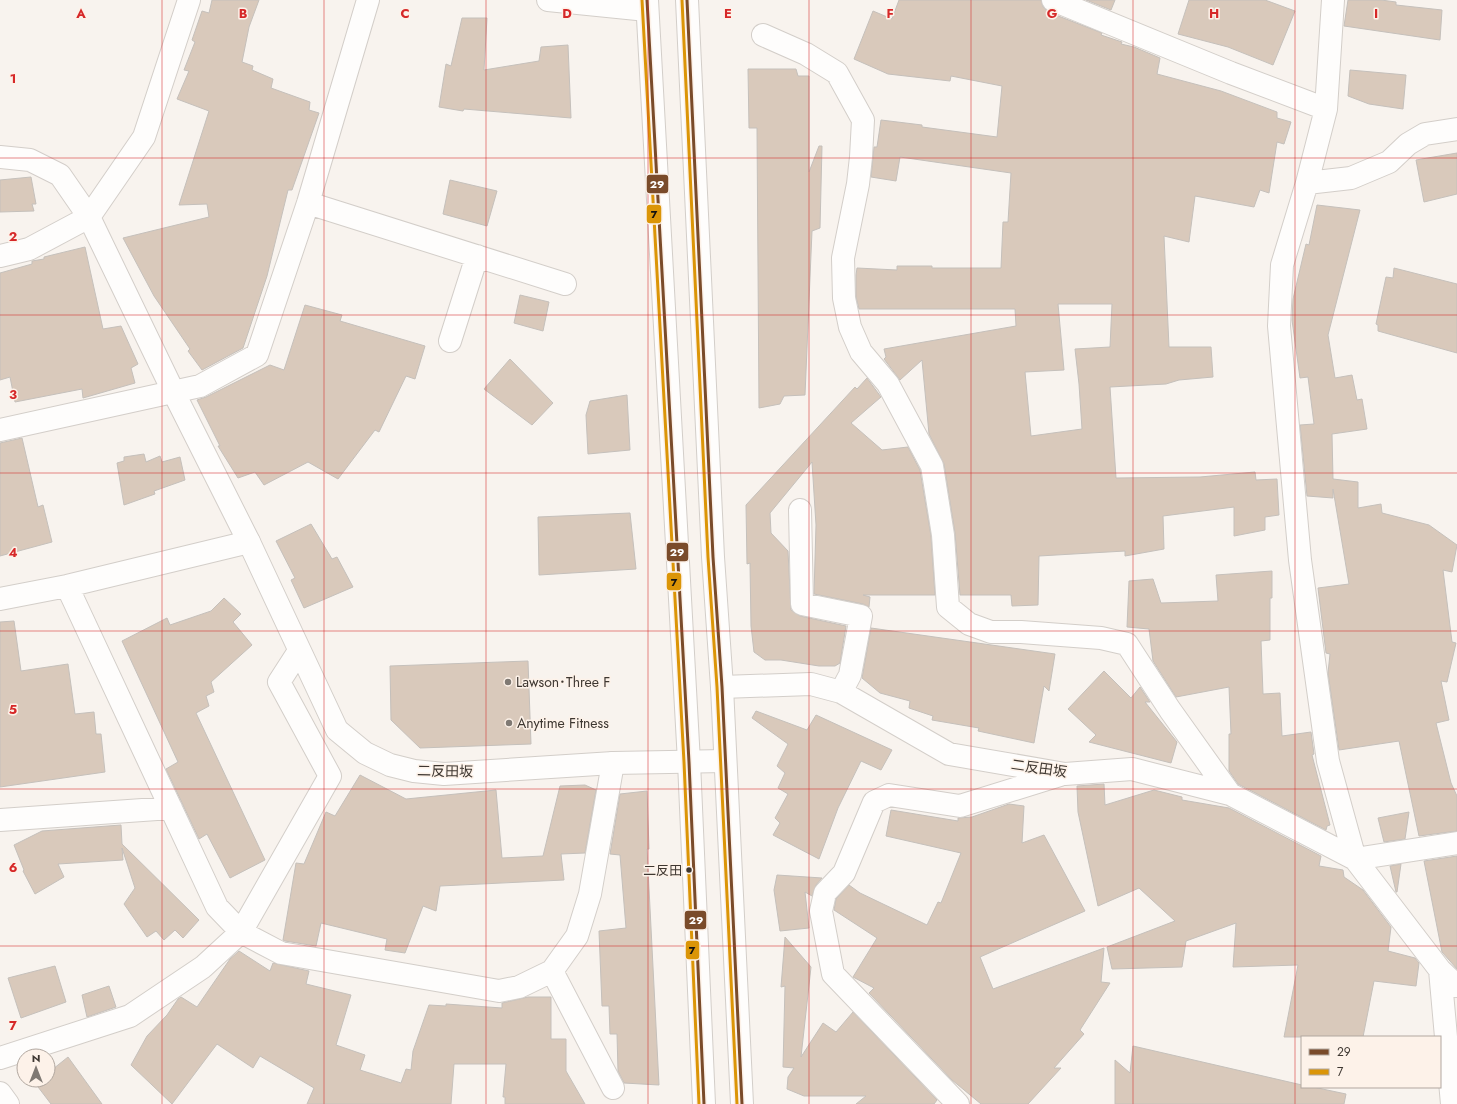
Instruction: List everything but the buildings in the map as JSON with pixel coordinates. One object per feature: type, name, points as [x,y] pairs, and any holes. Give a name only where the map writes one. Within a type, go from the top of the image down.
[{"type":"main road","points":[[0,256],[29,249],[89,217],[144,137],[189,0]]},
{"type":"main road","points":[[0,430],[200,386],[257,355],[308,203],[368,0]]},
{"type":"main road","points":[[548,0],[647,5],[689,762],[704,1104]]},
{"type":"main road","points":[[687,0],[713,557],[722,687],[724,760],[742,1104]]},
{"type":"main road","points":[[1053,0],[1231,73],[1326,109]]},
{"type":"main road","points":[[1333,0],[1326,109],[1307,183],[1282,265],[1279,326],[1300,560],[1327,753],[1355,859],[1440,970],[1457,986]]},
{"type":"main road","points":[[763,35],[806,54],[837,73],[862,120],[861,157],[858,184],[843,258],[844,298],[850,327],[861,352],[888,384],[932,466],[943,536],[948,608],[969,624],[991,632],[1021,632],[1101,638],[1126,644],[1170,710],[1230,794]]},
{"type":"main road","points":[[1307,183],[1351,178],[1389,162],[1408,144],[1425,134],[1457,129]]},
{"type":"main road","name":"二反田坂","points":[[0,157],[30,160],[60,175],[89,217],[173,391],[249,542],[336,730],[365,753],[390,765],[414,772],[444,774],[613,763],[724,760]]},
{"type":"main road","points":[[308,203],[565,284]]},
{"type":"main road","points":[[450,341],[476,256]]},
{"type":"main road","points":[[800,510],[802,604],[861,616],[850,675],[841,692]]},
{"type":"main road","points":[[0,599],[67,586],[249,542]]},
{"type":"main road","points":[[67,586],[217,907],[241,932],[281,953],[499,991],[519,987],[552,971],[577,936],[590,894],[613,763]]},
{"type":"main road","points":[[0,1058],[130,1016],[203,966],[241,932],[330,776],[279,682],[299,651]]},
{"type":"main road","name":"二反田坂","points":[[722,687],[811,684],[841,692],[949,754],[1065,774],[1132,769],[1230,794],[1355,859]]},
{"type":"main road","points":[[958,1104],[832,974],[821,911],[825,893],[844,873],[874,802],[889,795],[960,806],[1065,774]]},
{"type":"main road","points":[[0,820],[171,808]]},
{"type":"main road","points":[[1355,859],[1457,843]]},
{"type":"main road","points":[[1440,970],[1452,1104]]},
{"type":"main road","points":[[552,971],[613,1088]]},
{"type":"main road","points":[[0,1093],[8,1104]]},
{"type":"transit line","name":"7","points":[[642,0],[684,762],[699,1104]]},
{"type":"transit line","name":"29","points":[[647,0],[689,762],[704,1104]]},
{"type":"transit line","name":"7","points":[[682,0],[708,557],[717,687],[737,1104]]},
{"type":"transit line","name":"29","points":[[687,0],[713,557],[722,687],[742,1104]]},
{"type":"place","name":"Lawson･Three F","points":[[508,682]]},
{"type":"place","name":"Anytime Fitness","points":[[509,723]]},
{"type":"place","name":"二反田","points":[[689,870]]}]
